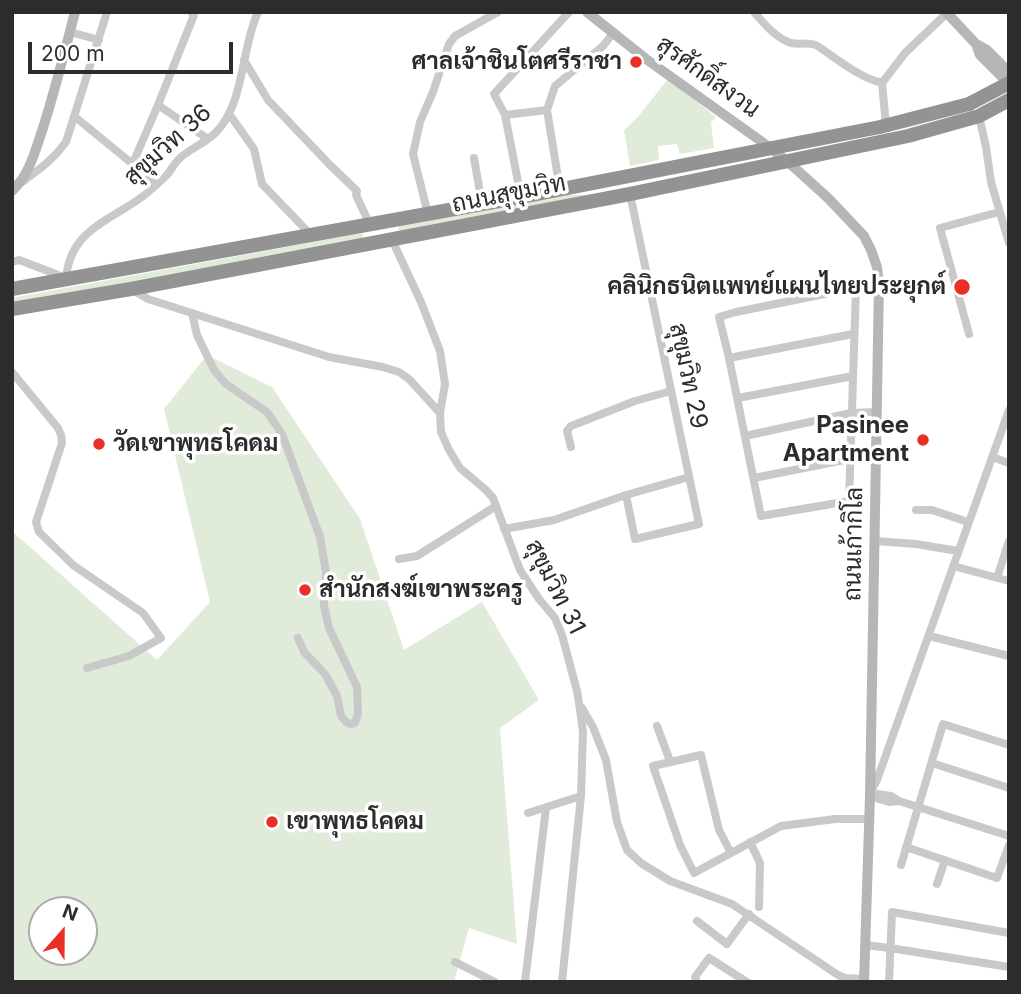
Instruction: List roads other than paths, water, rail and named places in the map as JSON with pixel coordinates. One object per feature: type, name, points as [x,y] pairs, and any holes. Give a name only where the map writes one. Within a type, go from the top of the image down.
[{"type":"highway","name":"ถนนสุขุมวิท","points":[[12,289],[772,149],[969,104],[1009,84]]},
{"type":"highway","name":"ถนนสุขุมวิท","points":[[12,309],[392,240],[908,136],[979,116],[1009,100]]},
{"type":"highway","points":[[993,109],[1009,108]]},
{"type":"main road","points":[[12,191],[22,182],[31,164],[53,97],[75,12]]},
{"type":"main road","name":"สุรศักดิ์สงวน","points":[[587,12],[646,59],[772,149]]},
{"type":"main road","points":[[946,13],[976,44],[987,50],[1009,72]]},
{"type":"main road","points":[[976,44],[981,55],[1009,84]]},
{"type":"main road","name":"ถนนเก้ากิโล","points":[[772,149],[828,198],[864,236],[877,267],[879,283],[864,980]]},
{"type":"street","points":[[22,182],[55,156],[66,142],[107,12]]},
{"type":"street","points":[[133,163],[194,15],[191,12]]},
{"type":"street","name":"สุขุมวิท 36","points":[[66,279],[75,246],[86,233],[145,194],[167,175],[180,158],[217,132],[230,115],[258,12]]},
{"type":"street","points":[[428,214],[413,153],[420,122],[449,44],[455,36],[498,12]]},
{"type":"street","points":[[521,197],[505,115],[494,94],[569,12]]},
{"type":"street","points":[[754,12],[765,25],[790,43],[816,45],[873,81],[882,83]]},
{"type":"street","points":[[886,125],[882,83],[905,52],[946,13]]},
{"type":"street","points":[[70,32],[99,40]]},
{"type":"street","points":[[560,190],[547,110],[555,86],[603,46],[614,32]]},
{"type":"street","points":[[244,60],[268,100],[357,191],[356,195],[370,225]]},
{"type":"street","points":[[158,105],[208,139]]},
{"type":"street","points":[[505,115],[547,110]]},
{"type":"street","points":[[230,115],[254,149],[262,184],[311,235]]},
{"type":"street","points":[[74,116],[156,184]]},
{"type":"street","points":[[979,116],[991,183],[1009,243]]},
{"type":"street","points":[[474,158],[482,204]]},
{"type":"street","name":"สุขุมวิท 29","points":[[626,495],[635,538],[699,524],[630,194]]},
{"type":"street","points":[[969,334],[940,228],[999,212]]},
{"type":"street","name":"สุขุมวิท 31","points":[[392,240],[440,351],[445,384],[440,413],[441,432],[460,468],[493,498],[520,570],[555,618],[578,691],[583,732],[581,796],[562,982]]},
{"type":"street","points":[[12,262],[19,260],[66,279]]},
{"type":"street","points":[[856,287],[849,501],[761,516],[730,358],[719,317],[856,287],[879,283]]},
{"type":"street","points":[[131,289],[148,299],[329,357],[383,366],[399,372],[409,379],[440,413]]},
{"type":"street","points":[[192,313],[197,335],[214,370],[226,384],[267,412],[282,434],[320,537],[326,572],[324,606],[329,628],[357,687],[358,714],[355,723],[350,724],[341,716],[337,696],[325,674],[304,652],[298,638]]},
{"type":"street","points":[[730,358],[853,334]]},
{"type":"street","points":[[12,372],[61,435],[62,443],[36,522],[39,532],[73,565],[143,613],[161,638],[129,656],[87,668]]},
{"type":"street","points":[[738,398],[853,376]]},
{"type":"street","points":[[571,447],[566,431],[571,426],[635,401],[671,391]]},
{"type":"street","points":[[1009,410],[870,794],[891,796],[1009,836]]},
{"type":"street","points":[[745,436],[851,412],[877,412]]},
{"type":"street","points":[[992,457],[1009,463]]},
{"type":"street","points":[[754,478],[849,458]]},
{"type":"street","points":[[504,528],[554,520],[689,477]]},
{"type":"street","points":[[398,559],[417,556],[496,506]]},
{"type":"street","points":[[916,510],[932,510],[968,522]]},
{"type":"street","points":[[875,541],[958,551]]},
{"type":"street","points":[[996,578],[1009,541]]},
{"type":"street","points":[[953,566],[1009,581]]},
{"type":"street","points":[[929,636],[1009,656]]},
{"type":"street","points":[[579,703],[593,727],[606,760],[617,822],[627,850],[641,863],[670,881],[732,904],[749,914],[838,975],[864,980]]},
{"type":"street","points":[[901,865],[943,724],[1009,745]]},
{"type":"street","points":[[657,726],[670,761]]},
{"type":"street","points":[[731,853],[719,830],[701,755],[653,766],[680,845],[694,873],[781,826],[835,819],[869,819]]},
{"type":"street","points":[[932,763],[1009,788]]},
{"type":"street","points":[[528,813],[581,796]]},
{"type":"street","points":[[525,982],[546,807]]},
{"type":"street","points":[[750,842],[760,863],[760,907]]},
{"type":"street","points":[[906,847],[997,878],[1009,845]]},
{"type":"street","points":[[937,884],[945,860]]},
{"type":"street","points":[[889,982],[892,912],[1009,933]]},
{"type":"street","points":[[697,921],[727,944],[749,914]]},
{"type":"street","points":[[865,945],[1009,967]]},
{"type":"street","points":[[697,982],[695,977],[709,958],[747,982]]},
{"type":"street","points":[[454,962],[495,982]]},
{"type":"place","name":"ศาลเจ้าชินโตศรีราชา","points":[[636,62]]},
{"type":"place","name":"คลินิกธนิตแพทย์แผนไทยประยุกต์","points":[[962,287]]},
{"type":"place","name":"Pasinee Apartment","points":[[923,440]]},
{"type":"place","name":"วัดเขาพุทธโคดม","points":[[99,444]]},
{"type":"place","name":"สำนักสงฆ์เขาพระครู","points":[[305,590]]},
{"type":"place","name":"เขาพุทธโคดม","points":[[272,822]]}]
